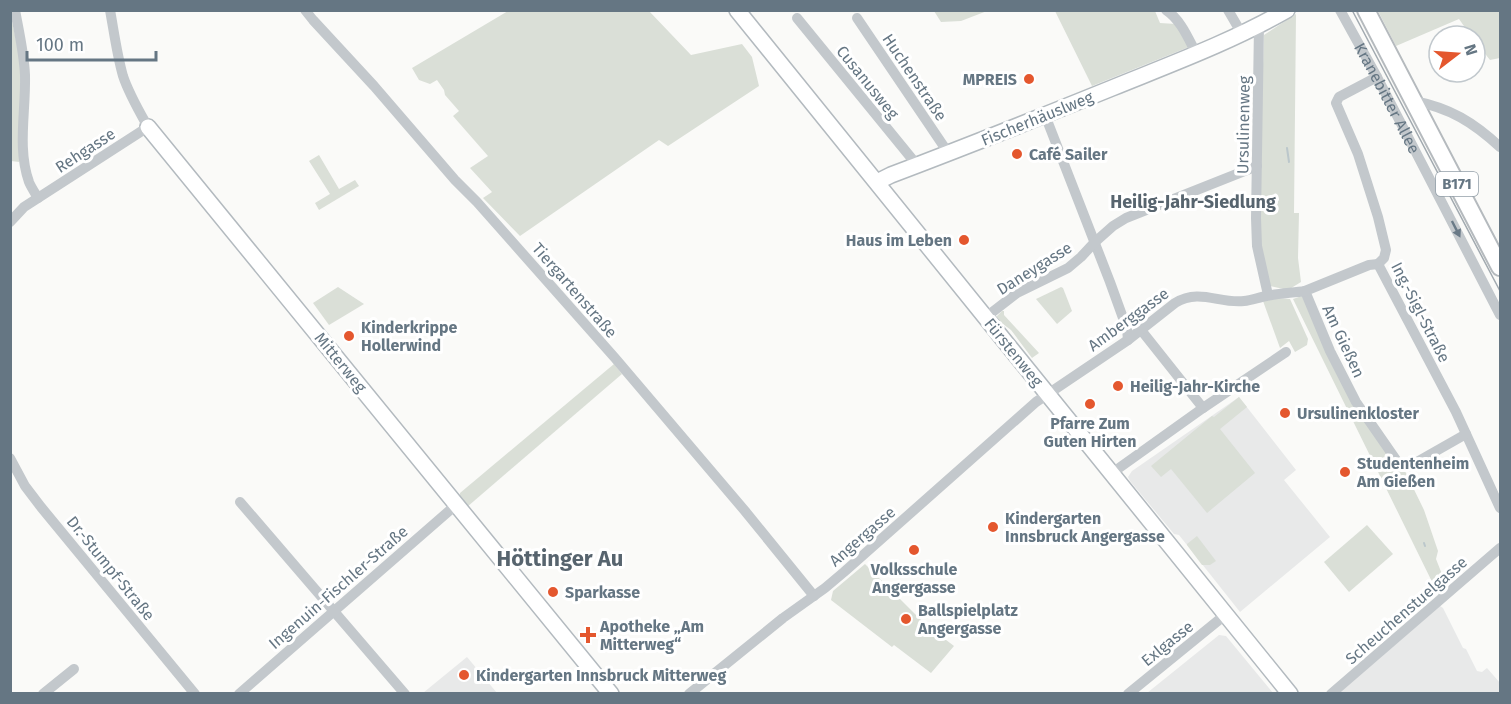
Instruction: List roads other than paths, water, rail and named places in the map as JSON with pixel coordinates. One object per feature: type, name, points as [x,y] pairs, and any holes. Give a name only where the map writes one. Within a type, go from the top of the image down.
[{"type":"main road","name":"Kranebitter Allee","points":[[1366,10],[1500,267]]},
{"type":"street","points":[[10,222],[24,207],[38,198],[29,183],[23,161],[25,75],[23,47],[15,10]]},
{"type":"street","name":"Mitterweg","points":[[110,10],[124,77],[148,127],[611,693]]},
{"type":"street","name":"Tiergartenstraße","points":[[305,10],[615,358],[814,596]]},
{"type":"street","name":"Fürstenweg","points":[[737,10],[1290,693]]},
{"type":"street","points":[[1167,10],[1179,21],[1197,53]]},
{"type":"street","points":[[1227,10],[1242,33]]},
{"type":"street","name":"Fischerhäuslweg","points":[[877,182],[1197,53],[1259,26],[1287,10]]},
{"type":"street","name":"Kranebitter Allee","points":[[1340,10],[1500,315]]},
{"type":"street","name":"Cusanusweg","points":[[797,18],[917,165]]},
{"type":"street","name":"Huchenstraße","points":[[857,18],[949,154]]},
{"type":"street","name":"Ursulinenweg","points":[[1259,26],[1256,218],[1257,246],[1268,295]]},
{"type":"street","name":"Ing.-Sigl-Straße","points":[[1377,77],[1339,97],[1336,103],[1358,154],[1378,217],[1386,250],[1384,258],[1378,264],[1439,380],[1500,508]]},
{"type":"street","points":[[1414,101],[1438,106],[1462,117],[1500,147]]},
{"type":"street","points":[[1045,115],[1095,242],[1127,329],[1128,340]]},
{"type":"street","name":"Rehgasse","points":[[38,198],[148,127]]},
{"type":"street","name":"Daneygasse","points":[[986,317],[1017,293],[1068,267],[1113,226],[1126,218],[1257,166]]},
{"type":"street","name":"Am Gießen","points":[[1378,264],[1369,265],[1305,291],[1330,351],[1356,402],[1399,464],[1403,466],[1408,467],[1466,434]]},
{"type":"street","name":"Amberggasse","points":[[1047,394],[1128,340],[1182,299],[1205,295],[1226,301],[1245,301],[1268,295],[1305,291]]},
{"type":"street","points":[[1141,330],[1203,408]]},
{"type":"street","points":[[1112,472],[1286,352]]},
{"type":"street","name":"Angergasse","points":[[690,693],[850,567],[1047,394]]},
{"type":"street","name":"Dr.-Stumpf-Straße","points":[[10,458],[25,486],[41,507],[195,693]]},
{"type":"street","points":[[240,502],[405,693]]},
{"type":"street","name":"Ingenuin-Fischler-Straße","points":[[239,693],[457,504]]},
{"type":"street","name":"Scheuchenstuelgasse","points":[[1331,693],[1500,548]]},
{"type":"street","name":"Exlgasse","points":[[1128,693],[1225,615]]},
{"type":"street","points":[[43,693],[74,669]]},
{"type":"waterway","points":[[1287,148],[1289,162]]},
{"type":"tram line","points":[[1352,10],[1500,291]]},
{"type":"place","name":"MPREIS","points":[[1029,79]]},
{"type":"place","name":"Café Sailer","points":[[1017,154]]},
{"type":"place","name":"Haus im Leben","points":[[964,240]]},
{"type":"place","name":"Kinderkrippe Hollerwind","points":[[349,336]]},
{"type":"place","name":"Heilig-Jahr-Kirche","points":[[1118,386]]},
{"type":"place","name":"Pfarre Zum Guten Hirten","points":[[1090,404]]},
{"type":"place","name":"Ursulinenkloster","points":[[1285,413]]},
{"type":"place","name":"Studentenheim Am Gießen","points":[[1345,472]]},
{"type":"place","name":"Kindergarten Innsbruck Angergasse","points":[[993,527]]},
{"type":"place","name":"Volksschule Angergasse","points":[[914,550]]},
{"type":"place","name":"Sparkasse","points":[[553,592]]},
{"type":"place","name":"Ballspielplatz Angergasse","points":[[906,619]]},
{"type":"place","name":"Apotheke „Am Mitterweg“","points":[[588,635]]},
{"type":"place","name":"Kindergarten Innsbruck Mitterweg","points":[[464,675]]},
{"type":"district","name":"Heilig-Jahr-Siedlung","points":[[1193,202]]},
{"type":"district","name":"Höttinger Au","points":[[560,558]]}]
